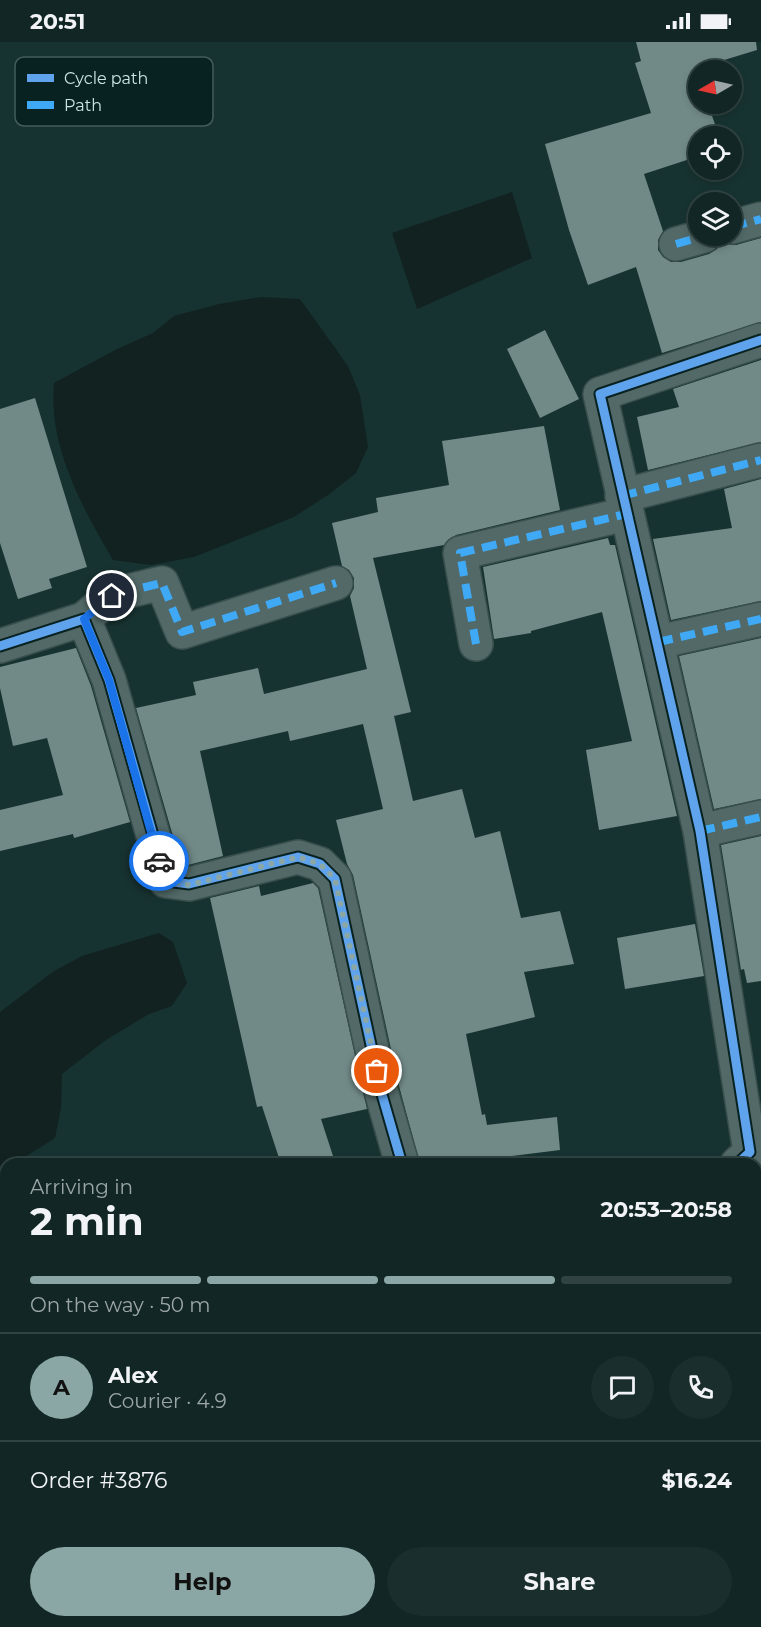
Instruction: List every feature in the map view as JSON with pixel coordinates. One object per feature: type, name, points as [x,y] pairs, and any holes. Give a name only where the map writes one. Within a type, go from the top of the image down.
[{"type":"street","points":[[742,224],[761,219]]},
{"type":"street","points":[[744,1158],[750,1152],[700,831],[600,394],[761,340]]},
{"type":"street","points":[[476,644],[460,553],[624,505],[761,460]]},
{"type":"street","points":[[0,646],[84,619],[112,596],[162,583],[182,632],[336,583]]},
{"type":"street","points":[[84,619],[109,680],[152,840],[166,881],[189,885],[298,857],[320,864],[335,879],[381,1091],[400,1158]]},
{"type":"street","points":[[658,642],[761,619]]},
{"type":"street","points":[[700,831],[761,817]]},
{"type":"shaded area","points":[[512,192],[532,258],[417,309],[392,233]]},
{"type":"shaded area","points":[[261,297],[300,299],[348,366],[360,395],[368,447],[356,473],[331,493],[294,517],[194,557],[151,565],[113,560],[79,497],[62,453],[56,430],[54,383],[117,349],[153,333],[174,316],[219,304]]},
{"type":"shaded area","points":[[159,933],[173,942],[187,983],[172,1006],[149,1014],[106,1040],[62,1074],[61,1108],[55,1138],[21,1158],[0,1158],[0,1012],[54,971],[82,956]]},
{"type":"building","points":[[636,42],[756,42],[757,50],[724,60],[688,60],[688,114],[711,114],[716,126],[688,126],[688,160],[644,174],[663,231],[658,240],[658,250],[671,262],[681,262],[709,254],[719,246],[742,246],[742,243],[761,238],[761,322],[662,353],[636,267],[588,285],[569,230],[545,144],[651,113],[635,63],[641,61]]},
{"type":"building","points":[[545,330],[579,399],[540,418],[507,349]]},
{"type":"building","points":[[761,360],[761,442],[648,470],[637,417],[679,407],[673,389]]},
{"type":"building","points":[[35,398],[87,567],[49,579],[52,588],[18,599],[0,543],[0,409]]},
{"type":"building","points":[[544,426],[560,510],[456,535],[444,545],[373,558],[411,712],[394,716],[413,801],[462,789],[475,838],[500,831],[521,918],[560,911],[574,964],[524,972],[535,1017],[466,1034],[482,1115],[485,1114],[487,1125],[557,1117],[560,1150],[495,1158],[418,1158],[399,1086],[353,875],[347,864],[336,820],[383,809],[363,724],[290,741],[288,731],[200,751],[223,856],[188,865],[181,864],[136,708],[196,695],[193,682],[258,668],[264,694],[367,669],[350,596],[354,588],[354,578],[349,570],[342,566],[332,523],[378,512],[376,498],[449,485],[442,441]]},
{"type":"building","points":[[761,479],[761,601],[671,620],[653,539],[732,528],[724,489]]},
{"type":"building","points":[[608,538],[610,545],[615,545],[677,816],[599,830],[586,750],[632,741],[602,612],[531,631],[531,633],[494,639],[483,567]]},
{"type":"building","points":[[761,638],[761,799],[714,809],[679,656]]},
{"type":"building","points":[[76,648],[91,686],[130,822],[74,838],[73,834],[0,851],[0,810],[63,795],[47,738],[13,746],[0,688],[0,667]]},
{"type":"building","points":[[761,836],[761,981],[747,983],[744,969],[741,970],[721,845]]},
{"type":"building","points":[[313,883],[318,888],[367,1109],[321,1119],[333,1156],[327,1158],[279,1158],[262,1106],[257,1107],[210,898],[259,886],[261,896]]},
{"type":"building","points":[[695,924],[704,976],[625,989],[617,938]]},
{"type":"marked path","points":[[742,224],[761,219]]},
{"type":"marked path","points":[[676,244],[688,241]]},
{"type":"marked path","points":[[622,496],[761,460]]},
{"type":"marked path","points":[[476,644],[460,553],[626,514]]},
{"type":"marked path","points":[[84,619],[112,595],[162,583],[182,632],[336,583]]},
{"type":"marked path","points":[[658,642],[761,619]]},
{"type":"marked path","points":[[700,831],[761,817]]},
{"type":"cycle path","points":[[744,1158],[750,1152],[700,831],[600,394],[761,340]]},
{"type":"cycle path","points":[[0,646],[84,619],[109,680],[166,881],[189,884],[298,857],[320,864],[335,879],[381,1091],[400,1158]]},
{"type":"way so far","points":[[159,861],[166,881],[189,885],[298,857],[320,864],[335,879],[377,1071]]},
{"type":"route","points":[[112,596],[84,619],[109,680],[159,861]]}]
